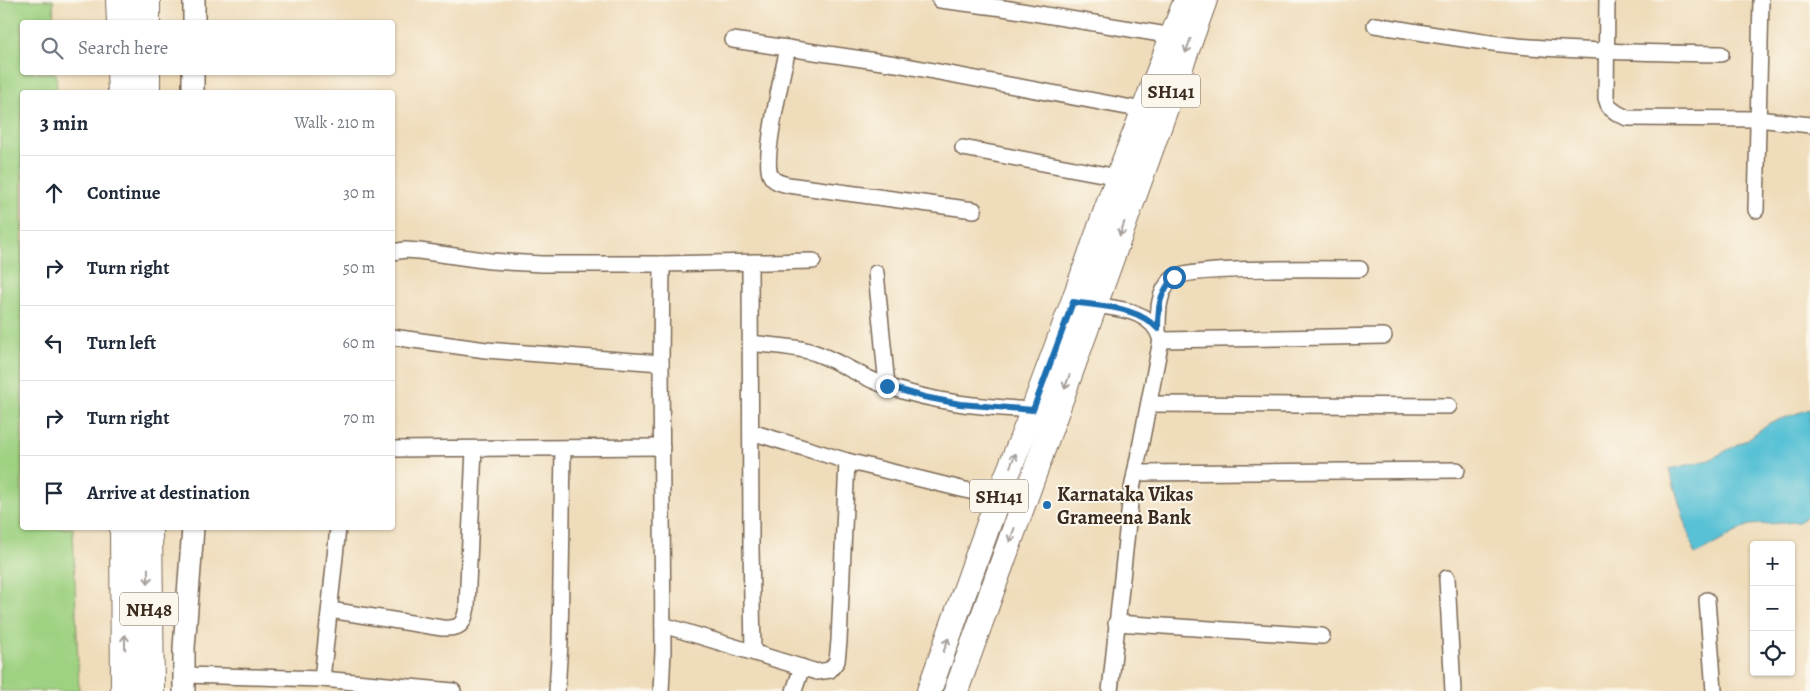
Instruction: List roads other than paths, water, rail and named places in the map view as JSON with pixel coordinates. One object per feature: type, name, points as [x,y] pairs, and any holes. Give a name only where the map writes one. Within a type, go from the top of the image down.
[{"type":"highway","points":[[120,0],[121,20]]},
{"type":"highway","points":[[146,0],[146,20]]},
{"type":"highway","points":[[121,75],[122,90]]},
{"type":"highway","points":[[146,75],[146,90]]},
{"type":"highway","name":"NH48","points":[[124,530],[126,691]]},
{"type":"highway","name":"NH48","points":[[148,530],[150,691]]},
{"type":"main road","name":"SH141","points":[[1128,180],[1143,110],[1186,0]]},
{"type":"main road","name":"SH141","points":[[1128,180],[1205,0]]},
{"type":"main road","points":[[956,691],[1084,304],[1128,180]]},
{"type":"main road","name":"SH141","points":[[928,691],[998,498],[1033,410],[1084,304]]},
{"type":"street","points":[[194,0],[194,20]]},
{"type":"street","points":[[940,0],[1003,8],[1172,36]]},
{"type":"street","points":[[1606,0],[1606,98],[1609,107],[1617,114],[1627,118],[1721,117],[1810,125]]},
{"type":"street","points":[[1756,210],[1761,0]]},
{"type":"street","points":[[1375,25],[1520,46],[1606,52],[1720,54]]},
{"type":"street","points":[[733,40],[896,64],[1143,110]]},
{"type":"street","points":[[788,48],[768,155],[770,175],[776,182],[974,210]]},
{"type":"street","points":[[193,75],[193,90]]},
{"type":"street","points":[[963,148],[1128,180]]},
{"type":"street","points":[[395,252],[419,251],[480,260],[533,264],[813,261]]},
{"type":"street","points":[[750,263],[753,652]]},
{"type":"street","points":[[661,691],[663,625],[662,264]]},
{"type":"street","points":[[1110,691],[1131,494],[1160,334],[1159,301],[1167,285],[1174,277],[1183,274],[1217,271],[1360,269]]},
{"type":"street","points":[[876,273],[887,386]]},
{"type":"street","points":[[1084,304],[1134,312],[1149,320],[1160,334]]},
{"type":"street","points":[[1160,334],[1384,336]]},
{"type":"street","points":[[395,337],[486,350],[661,363]]},
{"type":"street","points":[[751,343],[818,354],[887,386],[924,397],[960,404],[1033,410]]},
{"type":"street","points":[[1148,404],[1449,406]]},
{"type":"street","points":[[751,432],[847,461],[998,498]]},
{"type":"street","points":[[395,449],[662,448]]},
{"type":"street","points":[[330,610],[442,628],[453,629],[461,624],[465,619],[467,607],[474,449]]},
{"type":"street","points":[[557,691],[560,633],[563,449]]},
{"type":"street","points":[[663,625],[817,672],[830,670],[837,661],[847,461]]},
{"type":"street","points":[[1135,473],[1457,470]]},
{"type":"street","points":[[193,530],[184,648],[185,683],[322,679],[454,691]]},
{"type":"street","points":[[322,679],[338,530]]},
{"type":"street","points":[[1447,578],[1453,691]]},
{"type":"street","points":[[1707,600],[1714,691]]},
{"type":"street","points":[[1116,623],[1322,636]]},
{"type":"street","points":[[794,691],[802,667]]},
{"type":"water","points":[[1810,409],[1810,513],[1799,522],[1749,525],[1695,555],[1669,469],[1709,460],[1748,439],[1769,423]]},
{"type":"place","name":"Karnataka Vikas Grameena Bank","points":[[1047,505]]}]
